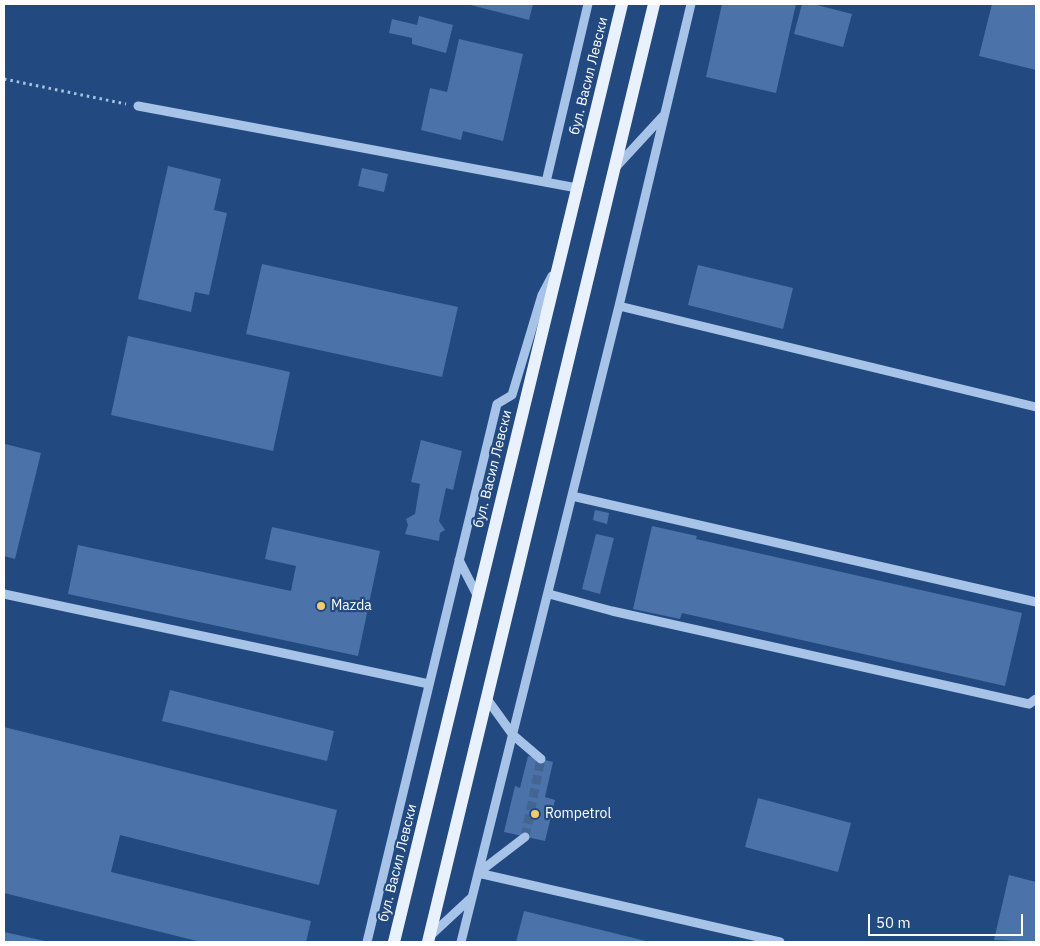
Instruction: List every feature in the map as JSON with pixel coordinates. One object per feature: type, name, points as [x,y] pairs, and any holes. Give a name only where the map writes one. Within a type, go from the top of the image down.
[{"type":"main road","name":"бул. Васил Левски","points":[[394,942],[622,4]]},
{"type":"main road","points":[[429,939],[654,4]]},
{"type":"lane","points":[[546,182],[588,4]]},
{"type":"lane","points":[[461,942],[549,594],[691,4]]},
{"type":"lane","points":[[138,106],[577,188]]},
{"type":"lane","points":[[616,167],[664,114]]},
{"type":"lane","points":[[367,942],[496,404],[512,395],[542,295],[560,260]]},
{"type":"lane","points":[[619,306],[1036,407]]},
{"type":"lane","points":[[572,496],[1036,602]]},
{"type":"lane","points":[[459,560],[478,597]]},
{"type":"lane","points":[[4,594],[429,684]]},
{"type":"lane","points":[[549,594],[622,613],[1029,704],[1036,699]]},
{"type":"lane","points":[[487,699],[513,735],[541,759]]},
{"type":"lane","points":[[478,873],[525,837]]},
{"type":"lane","points":[[478,873],[780,942]]},
{"type":"lane","points":[[429,939],[472,897]]},
{"type":"path","points":[[4,79],[138,106]]},
{"type":"building","points":[[467,4],[533,4],[529,20]]},
{"type":"building","points":[[722,4],[796,4],[776,93],[706,77]]},
{"type":"building","points":[[802,4],[813,4],[852,14],[843,47],[794,34]]},
{"type":"building","points":[[992,4],[1036,4],[1036,70],[979,56]]},
{"type":"building","points":[[419,16],[453,25],[446,53],[412,44],[412,38],[389,33],[392,19],[417,25]]},
{"type":"building","points":[[459,39],[523,54],[503,141],[463,131],[461,140],[421,130],[430,88],[447,92]]},
{"type":"building","points":[[168,166],[221,179],[214,210],[227,213],[209,295],[195,292],[191,312],[138,299]]},
{"type":"building","points":[[362,168],[388,174],[384,192],[358,186]]},
{"type":"building","points":[[262,264],[458,307],[442,377],[246,334]]},
{"type":"building","points":[[698,265],[793,288],[783,329],[688,305]]},
{"type":"building","points":[[128,336],[290,372],[273,451],[111,415]]},
{"type":"building","points":[[421,440],[462,451],[453,490],[446,488],[439,521],[445,530],[440,533],[439,541],[405,534],[408,525],[406,519],[415,514],[420,484],[411,482]]},
{"type":"building","points":[[5,444],[41,453],[15,559],[4,556]]},
{"type":"building","points":[[595,510],[609,513],[607,524],[593,520]]},
{"type":"building","points":[[652,526],[697,536],[696,539],[1022,613],[1005,686],[682,613],[680,619],[633,609]]},
{"type":"building","points":[[272,527],[380,551],[358,656],[68,594],[78,545],[291,591],[296,566],[265,559]]},
{"type":"building","points":[[596,534],[614,538],[600,594],[582,589]]},
{"type":"building","points":[[170,690],[334,731],[327,761],[162,721]]},
{"type":"building","points":[[4,727],[337,810],[319,885],[120,835],[111,872],[311,921],[306,942],[201,942],[4,893]]},
{"type":"building","points":[[528,756],[553,762],[545,797],[555,800],[545,841],[504,832],[515,786],[520,788]]},
{"type":"building","points":[[758,798],[851,823],[838,872],[745,847]]},
{"type":"building","points":[[1009,875],[1036,882],[1036,942],[994,940]]},
{"type":"building","points":[[524,911],[650,942],[516,942]]},
{"type":"building","points":[[4,932],[45,941],[45,942],[4,942]]},
{"type":"tunnel","points":[[525,837],[541,759]]},
{"type":"place","name":"Mazda","points":[[321,606]]},
{"type":"place","name":"Rompetrol","points":[[535,814]]}]
